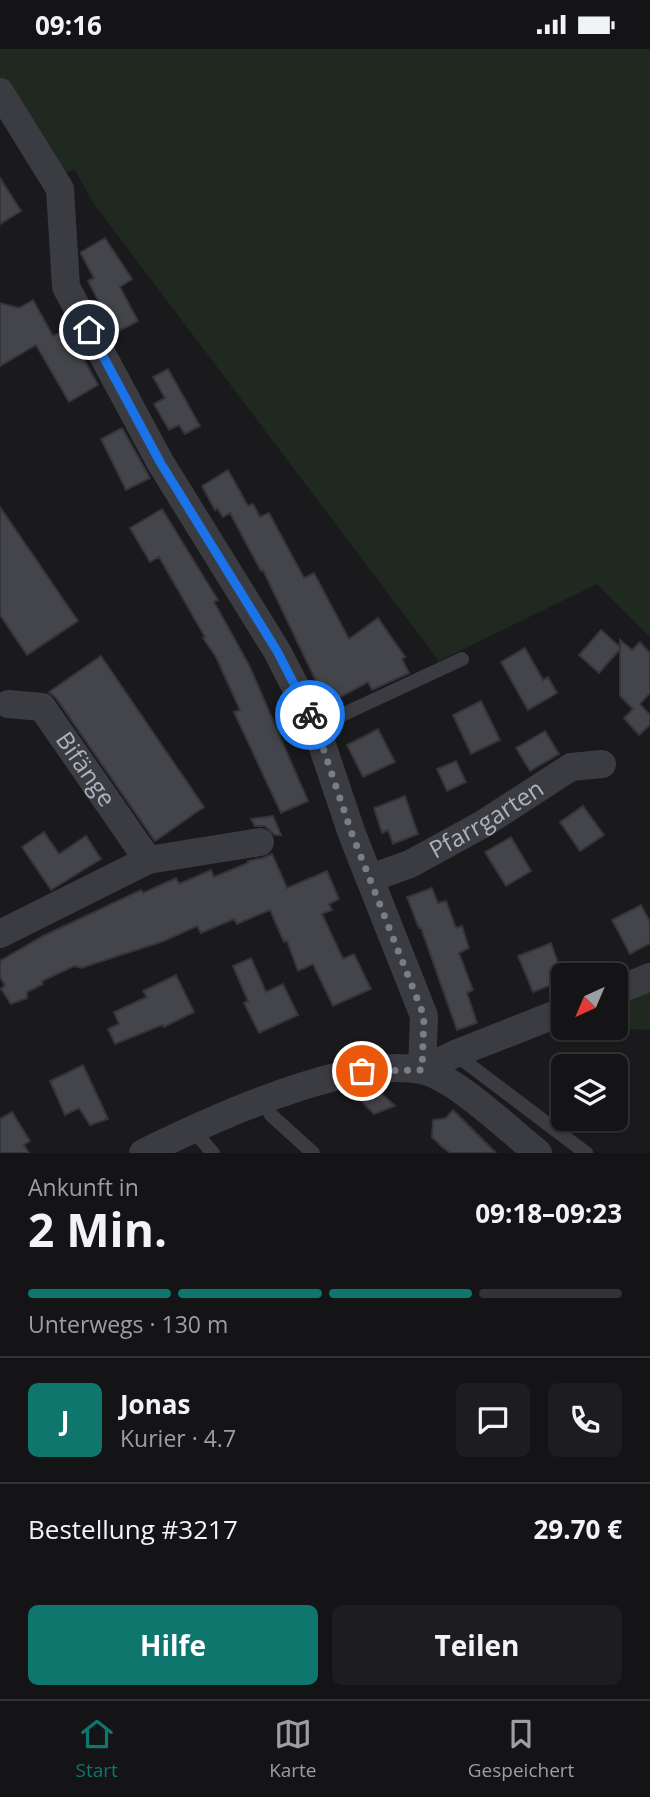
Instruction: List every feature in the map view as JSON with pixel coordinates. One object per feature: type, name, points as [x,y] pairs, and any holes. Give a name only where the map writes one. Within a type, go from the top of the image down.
[{"type":"street","points":[[0,92],[60,189],[66,287],[160,462],[277,651],[316,727],[352,834],[424,1016],[422,1070]]},
{"type":"street","name":"Bifänge","points":[[3,702],[41,707],[148,860]]},
{"type":"street","name":"Pfarrgarten","points":[[371,878],[410,865],[483,824],[571,767],[602,764]]},
{"type":"street","points":[[0,934],[148,860],[260,842]]},
{"type":"street","points":[[628,986],[650,977]]},
{"type":"street","points":[[143,1153],[262,1100],[362,1071],[422,1070],[551,1016]]},
{"type":"street","points":[[422,1070],[454,1086],[538,1153]]},
{"type":"lane","points":[[316,727],[462,659]]},
{"type":"lane","points":[[456,1054],[586,1153]]},
{"type":"lane","points":[[262,1100],[271,1115],[313,1153]]},
{"type":"lane","points":[[193,1130],[213,1153]]},
{"type":"green space","points":[[0,49],[650,49],[650,637],[597,584],[439,661],[94,204],[75,170],[62,174],[0,78]]},
{"type":"green space","points":[[650,983],[650,1030],[628,1029],[628,991]]},
{"type":"building","points":[[0,178],[21,211],[0,224]]},
{"type":"building","points":[[105,238],[132,279],[120,287],[138,321],[115,333],[88,281],[94,278],[81,254]]},
{"type":"building","points":[[33,300],[53,336],[61,332],[73,356],[80,352],[98,385],[69,402],[36,345],[0,366],[0,303],[19,308]]},
{"type":"building","points":[[168,369],[200,426],[185,434],[179,425],[169,430],[154,404],[165,398],[153,377]]},
{"type":"building","points":[[122,428],[150,478],[126,490],[101,439]]},
{"type":"building","points":[[228,470],[248,506],[253,504],[260,517],[269,513],[304,578],[314,573],[349,639],[378,618],[405,657],[402,659],[409,673],[372,690],[368,682],[327,704],[263,570],[261,571],[230,513],[223,517],[217,508],[215,510],[202,486]]},
{"type":"building","points":[[0,507],[78,621],[27,655],[0,615]]},
{"type":"building","points":[[162,509],[218,600],[214,602],[249,665],[308,801],[281,813],[234,712],[240,710],[216,657],[159,557],[150,562],[130,528]]},
{"type":"building","points":[[601,630],[620,647],[620,640],[632,650],[640,642],[650,653],[650,693],[640,704],[650,715],[650,725],[639,735],[624,718],[633,709],[620,696],[620,649],[599,673],[579,655]]},
{"type":"building","points":[[525,648],[543,680],[548,677],[557,693],[528,710],[501,662]]},
{"type":"building","points":[[101,656],[204,807],[155,841],[56,698],[49,692]]},
{"type":"building","points":[[481,701],[500,740],[471,754],[453,715]]},
{"type":"building","points":[[378,729],[395,762],[363,777],[347,745]]},
{"type":"building","points":[[545,731],[559,754],[530,771],[516,748]]},
{"type":"building","points":[[456,761],[466,782],[447,791],[437,769]]},
{"type":"building","points":[[405,796],[418,834],[393,844],[388,830],[382,833],[374,808]]},
{"type":"building","points":[[583,806],[604,835],[580,851],[560,822]]},
{"type":"building","points":[[273,816],[281,835],[275,835],[265,826],[255,826],[251,819]]},
{"type":"building","points":[[44,832],[59,854],[86,836],[101,859],[51,890],[22,847]]},
{"type":"building","points":[[511,837],[531,871],[506,886],[485,852]]},
{"type":"building","points":[[272,854],[287,888],[327,871],[339,899],[329,904],[332,910],[322,914],[343,959],[354,954],[371,989],[333,1006],[313,964],[298,971],[287,941],[284,942],[270,910],[237,924],[234,919],[201,933],[197,926],[164,941],[81,968],[74,966],[42,981],[43,984],[27,992],[27,998],[11,1004],[1,989],[5,985],[0,977],[0,961],[43,936],[141,890],[143,893],[176,878],[179,884],[211,870],[214,877],[248,861]]},
{"type":"building","points":[[432,888],[438,903],[446,901],[456,928],[462,926],[469,948],[459,953],[473,990],[467,993],[477,1023],[457,1030],[421,928],[407,897]]},
{"type":"building","points":[[641,905],[650,922],[650,943],[630,954],[612,920]]},
{"type":"building","points":[[551,943],[558,963],[551,963],[551,985],[533,992],[518,956]]},
{"type":"building","points":[[251,958],[266,992],[283,984],[298,1015],[259,1033],[244,1003],[248,1001],[233,966]]},
{"type":"building","points":[[176,975],[194,1012],[164,1027],[162,1025],[115,1044],[108,1029],[119,1024],[114,1012],[147,997],[143,991]]},
{"type":"building","points":[[83,1065],[108,1119],[90,1125],[79,1108],[65,1115],[50,1081]]},
{"type":"building","points":[[378,1090],[395,1106],[374,1114],[360,1100]]},
{"type":"building","points":[[453,1110],[496,1153],[450,1153],[432,1137],[433,1120],[446,1118]]},
{"type":"building","points":[[12,1112],[30,1141],[24,1145],[29,1153],[0,1153],[0,1119]]},
{"type":"way so far","points":[[310,715],[352,834],[424,1016],[422,1070],[362,1071]]},
{"type":"route","points":[[89,330],[160,462],[277,651],[310,715]]}]
